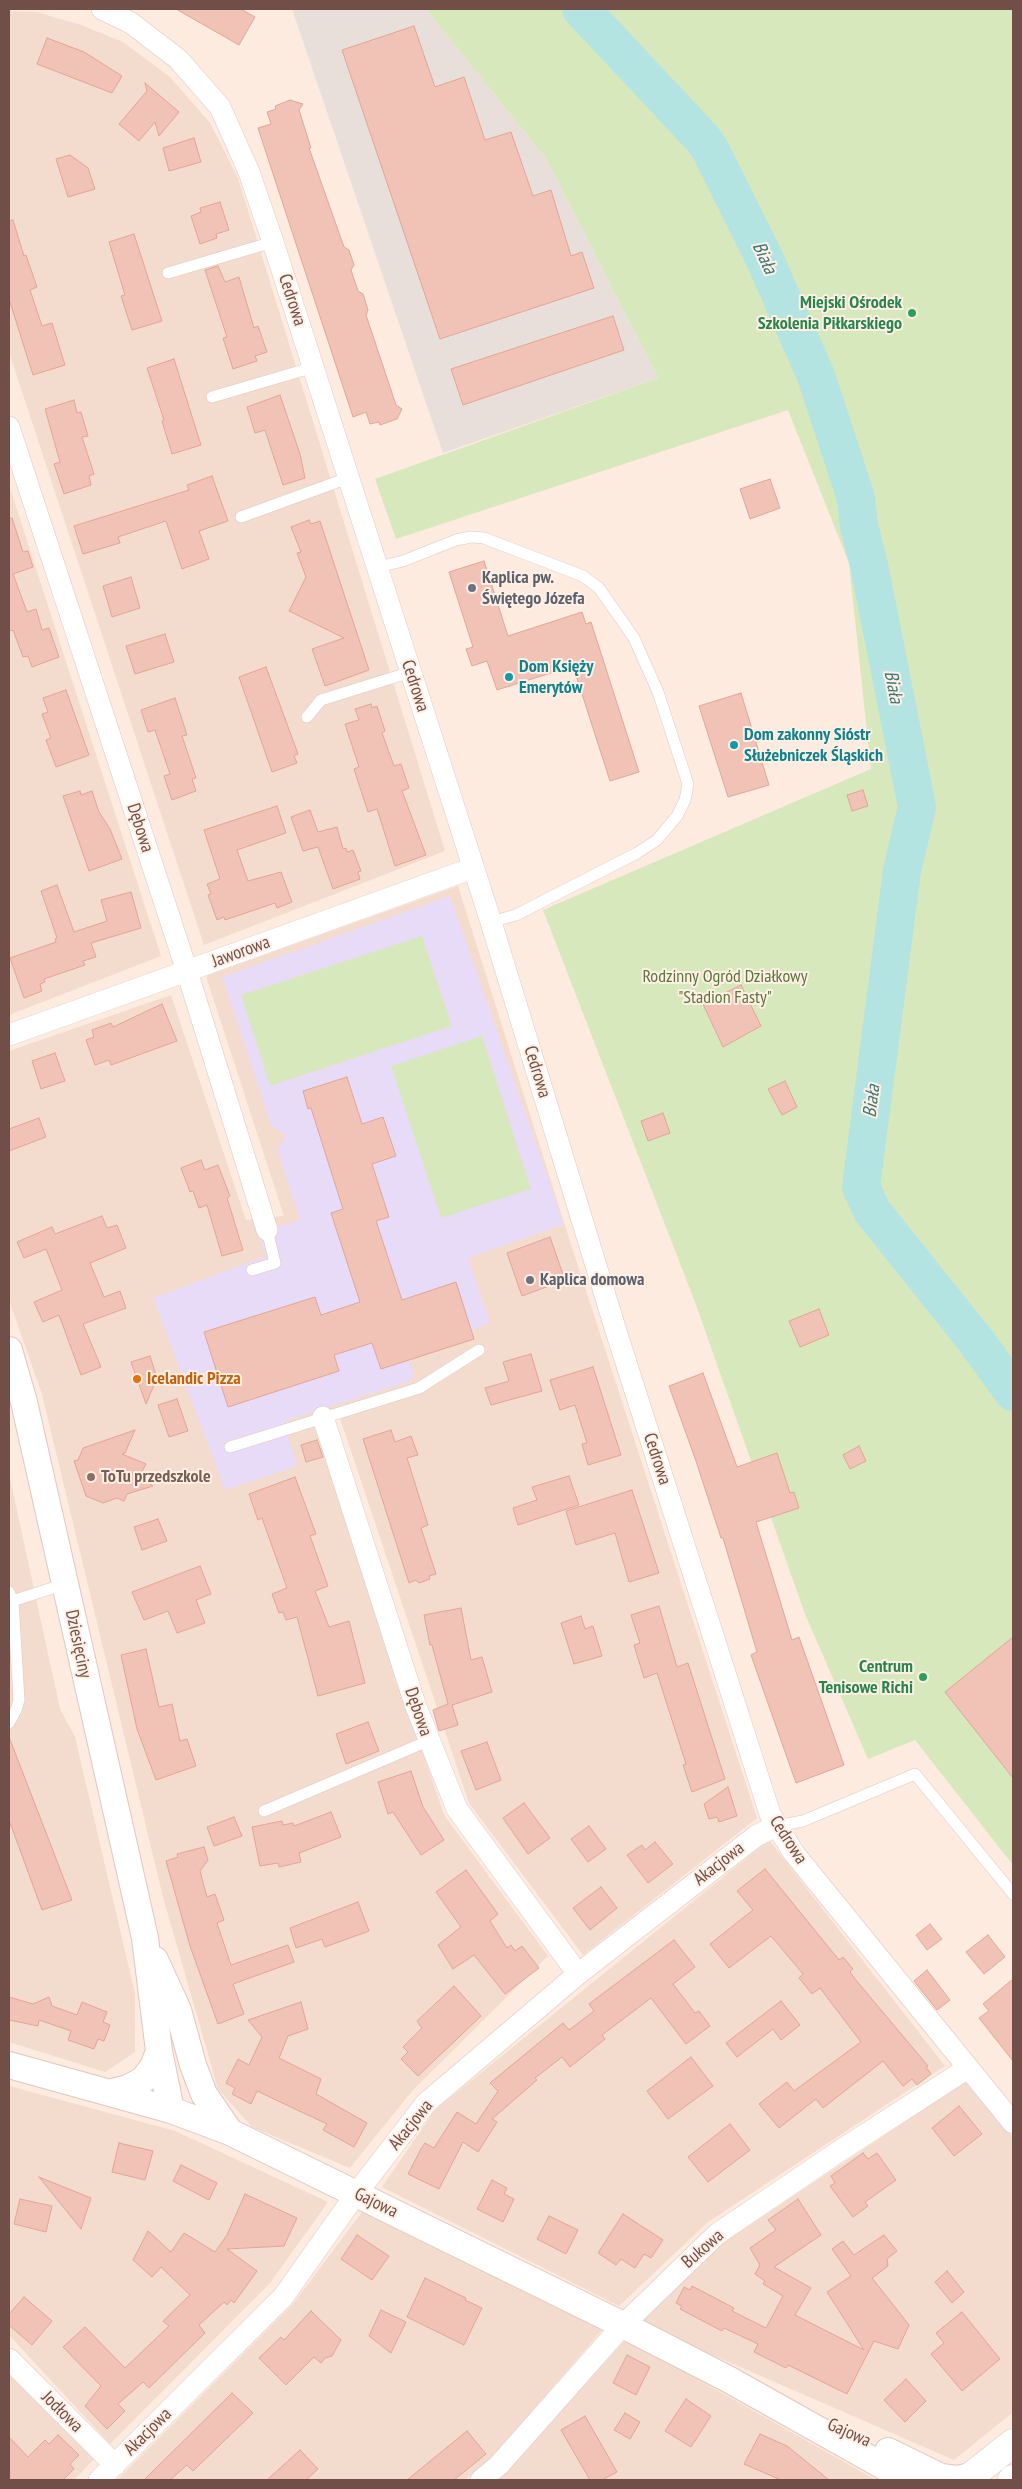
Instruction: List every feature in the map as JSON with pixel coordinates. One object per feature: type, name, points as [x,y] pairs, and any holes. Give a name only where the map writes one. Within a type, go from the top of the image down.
[{"type":"main road","points":[[969,2478],[1013,2443]]},
{"type":"street","name":"Cedrowa","points":[[102,9],[131,23],[178,59],[220,107],[249,172],[274,242],[378,567],[491,922],[616,1331],[776,1826],[793,1852],[1013,2123]]},
{"type":"street","name":"Dębowa","points":[[9,427],[187,971],[267,1230]]},
{"type":"street","name":"Jaworowa","points":[[9,1035],[473,868]]},
{"type":"street","name":"Dziesięciny","points":[[11,1363],[65,1584],[145,1938],[160,2051],[171,2110]]},
{"type":"street","name":"Dębowa","points":[[323,1418],[428,1740],[457,1809],[578,1974]]},
{"type":"street","name":"Akacjowa","points":[[99,2480],[283,2297],[356,2194],[426,2103],[578,1974],[756,1836],[776,1826]]},
{"type":"street","name":"Dziesięciny","points":[[145,1938],[178,2010],[193,2065],[204,2094],[230,2132]]},
{"type":"street","points":[[112,2092],[128,2088],[142,2080],[153,2067],[160,2051]]},
{"type":"street","name":"Gajowa","points":[[9,2065],[112,2092],[171,2110],[230,2132],[623,2325],[728,2379],[908,2480]]},
{"type":"street","name":"Dziesięciny","points":[[171,2110],[188,2090],[192,2080],[193,2065]]},
{"type":"street","name":"Bukowa","points":[[481,2480],[499,2465],[623,2325],[717,2234],[838,2152],[968,2068]]},
{"type":"street","name":"Jodłowa","points":[[9,2359],[115,2465]]},
{"type":"street","name":"Gajowa","points":[[728,2379],[859,2437],[941,2477],[969,2478]]},
{"type":"lane","points":[[168,273],[274,242]]},
{"type":"lane","points":[[212,396],[314,367]]},
{"type":"lane","points":[[241,517],[348,478]]},
{"type":"lane","points":[[378,567],[402,561],[471,537],[496,540],[583,576],[600,588],[634,638],[658,692],[685,774],[688,784],[685,800],[677,816],[656,840],[637,853],[516,915],[491,922]]},
{"type":"lane","points":[[306,717],[321,700],[411,672]]},
{"type":"lane","points":[[252,1270],[275,1263],[267,1230]]},
{"type":"lane","points":[[230,1447],[419,1388],[479,1350]]},
{"type":"lane","points":[[9,1723],[19,1700],[10,1598],[65,1584]]},
{"type":"lane","points":[[264,1811],[428,1740]]},
{"type":"lane","points":[[776,1826],[803,1821],[916,1774],[1013,1894]]},
{"type":"shaded area","points":[[292,9],[426,9],[547,160],[658,378],[443,453]]},
{"type":"shaded area","points":[[9,11],[36,12],[81,25],[123,42],[170,77],[210,123],[238,178],[445,851],[204,945],[9,352]]},
{"type":"shaded area","points":[[9,485],[161,956],[9,1015]]},
{"type":"shaded area","points":[[458,886],[566,1229],[757,1818],[583,1955],[469,1803],[337,1409],[311,1416],[444,1815],[548,1956],[412,2091],[350,2168],[252,2127],[218,2089],[163,1897],[42,1394],[9,1300],[9,1051],[171,995],[246,1220],[284,1216],[206,976]]},
{"type":"shaded area","points":[[450,896],[564,1224],[468,1258],[490,1322],[472,1331],[474,1339],[408,1360],[414,1374],[411,1381],[290,1419],[284,1424],[297,1466],[225,1490],[153,1298],[266,1256],[257,1233],[300,1220],[277,1150],[286,1135],[271,1125],[222,977]]},
{"type":"shaded area","points":[[9,1474],[60,1709],[75,1737],[135,1994],[135,2052],[105,2072],[9,2042]]},
{"type":"shaded area","points":[[769,1840],[945,2066],[708,2222],[619,2306],[382,2187],[435,2110]]},
{"type":"shaded area","points":[[965,2082],[1013,2138],[1013,2412],[954,2460],[637,2322],[723,2243]]},
{"type":"shaded area","points":[[9,2086],[175,2131],[328,2202],[270,2283],[110,2444],[9,2335]]},
{"type":"shaded area","points":[[362,2212],[602,2330],[492,2458],[465,2480],[117,2480],[293,2304]]},
{"type":"shaded area","points":[[626,2339],[876,2480],[494,2480],[506,2471]]},
{"type":"shaded area","points":[[9,2374],[94,2459],[74,2480],[9,2480]]},
{"type":"green space","name":"Rodzinny Ogród Działkowy \"Stadion Fasty\"","points":[[426,9],[1013,9],[1013,1865],[915,1740],[868,1759],[805,1614],[695,1302],[543,910],[871,769],[849,563],[788,410],[396,539],[375,479],[658,378],[547,160]]},
{"type":"green space","points":[[422,936],[452,1026],[270,1086],[241,995]]},
{"type":"green space","points":[[482,1036],[531,1189],[441,1218],[391,1066]]},
{"type":"building","points":[[176,9],[241,9],[255,17],[239,45]]},
{"type":"building","points":[[414,26],[435,87],[464,77],[485,140],[511,132],[533,196],[551,190],[571,256],[582,252],[594,288],[440,339],[342,50]]},
{"type":"building","points":[[47,38],[84,52],[122,76],[112,93],[37,64]]},
{"type":"building","points":[[145,83],[179,112],[159,136],[155,122],[139,141],[119,124],[147,91]]},
{"type":"building","points":[[290,100],[303,104],[299,110],[311,148],[309,148],[344,247],[349,250],[354,265],[351,270],[358,291],[363,294],[368,310],[366,315],[396,405],[402,409],[397,419],[380,425],[379,422],[370,424],[366,412],[353,417],[258,128],[271,124],[267,112],[276,109],[275,106]]},
{"type":"building","points":[[194,138],[201,162],[169,171],[163,148]]},
{"type":"building","points":[[70,155],[88,168],[95,189],[68,197],[56,159]]},
{"type":"building","points":[[220,202],[229,230],[216,234],[217,238],[200,244],[191,216],[201,212],[200,208]]},
{"type":"building","points":[[13,220],[24,256],[26,255],[37,287],[30,290],[42,326],[52,323],[65,365],[33,375],[9,299],[9,221]]},
{"type":"building","points":[[134,234],[162,321],[132,330],[121,296],[125,295],[109,242]]},
{"type":"building","points":[[218,266],[225,282],[239,277],[254,328],[258,326],[267,352],[255,356],[257,361],[233,369],[223,338],[227,337],[205,270]]},
{"type":"building","points":[[613,316],[624,350],[463,405],[451,369]]},
{"type":"building","points":[[174,359],[201,445],[172,454],[162,421],[164,420],[147,368]]},
{"type":"building","points":[[280,395],[300,454],[305,478],[283,485],[265,430],[255,433],[247,407]]},
{"type":"building","points":[[74,400],[77,413],[81,412],[88,436],[82,437],[94,474],[89,476],[91,485],[64,494],[54,464],[60,462],[45,409]]},
{"type":"building","points":[[212,476],[228,521],[199,531],[209,559],[182,569],[166,521],[118,537],[120,543],[83,554],[74,526],[189,490],[187,485]]},
{"type":"building","points":[[770,479],[780,508],[750,519],[740,489]]},
{"type":"building","points":[[9,518],[12,518],[23,552],[28,551],[33,567],[13,574],[27,612],[36,609],[42,630],[49,628],[59,657],[32,667],[28,656],[23,657],[13,630],[9,631]]},
{"type":"building","points":[[309,520],[311,524],[320,521],[369,670],[325,686],[312,649],[344,638],[289,611],[306,577],[297,553],[301,552],[291,527]]},
{"type":"building","name":"Dom Księży Emerytów","points":[[484,561],[508,636],[582,612],[586,624],[591,622],[639,772],[610,781],[573,666],[497,690],[487,661],[472,666],[466,649],[473,647],[449,572]]},
{"type":"building","points":[[131,577],[140,608],[112,617],[103,586]]},
{"type":"building","points":[[165,634],[174,662],[135,674],[126,646]]},
{"type":"building","points":[[266,667],[298,754],[294,756],[297,763],[272,772],[239,677]]},
{"type":"building","points":[[66,690],[89,755],[56,767],[46,740],[51,738],[42,714],[48,712],[43,698]]},
{"type":"building","name":"Dom zakonny Sióstr Służebniczek Śląskich","points":[[741,693],[769,785],[728,797],[699,706]]},
{"type":"building","points":[[175,698],[187,735],[182,736],[196,778],[192,779],[196,791],[172,800],[164,776],[170,774],[155,730],[148,732],[141,710]]},
{"type":"building","points":[[371,704],[372,708],[377,706],[385,731],[382,733],[394,766],[401,764],[409,788],[402,791],[426,855],[395,866],[377,809],[368,812],[354,769],[359,767],[345,724],[359,720],[355,709]]},
{"type":"building","points":[[863,790],[868,806],[852,811],[847,795]]},
{"type":"building","points":[[80,791],[81,795],[92,791],[99,812],[110,829],[122,859],[89,871],[63,796]]},
{"type":"building","points":[[277,806],[286,833],[237,850],[248,881],[281,872],[292,902],[277,908],[275,903],[225,920],[224,917],[217,920],[208,895],[211,894],[207,884],[220,879],[204,830]]},
{"type":"building","points":[[310,810],[318,832],[337,827],[343,849],[346,848],[347,852],[353,850],[361,871],[358,872],[360,879],[333,889],[318,847],[303,851],[291,817]]},
{"type":"building","points":[[57,885],[74,932],[107,921],[101,900],[131,892],[141,928],[91,943],[96,957],[83,961],[85,965],[44,979],[45,982],[40,984],[42,991],[24,998],[10,958],[56,942],[55,939],[57,938],[41,891]]},
{"type":"building","points":[[741,985],[761,1026],[723,1047],[703,1004]]},
{"type":"building","points":[[162,1004],[177,1041],[111,1065],[109,1060],[95,1065],[86,1040],[94,1037],[92,1030],[111,1023],[113,1027]]},
{"type":"building","points":[[55,1053],[65,1081],[41,1089],[32,1061]]},
{"type":"building","points":[[347,1077],[362,1124],[383,1117],[396,1156],[372,1164],[389,1217],[376,1221],[402,1300],[456,1282],[474,1339],[381,1369],[372,1343],[334,1355],[339,1371],[228,1407],[204,1332],[315,1297],[321,1315],[360,1302],[331,1213],[343,1209],[311,1108],[308,1109],[303,1091]]},
{"type":"building","points":[[785,1081],[797,1107],[782,1115],[768,1089]]},
{"type":"building","points":[[663,1113],[670,1133],[648,1141],[641,1121]]},
{"type":"building","points":[[39,1118],[46,1137],[9,1151],[9,1129]]},
{"type":"building","points":[[201,1160],[205,1170],[218,1165],[230,1196],[227,1198],[243,1250],[222,1256],[207,1205],[199,1208],[193,1191],[190,1192],[181,1168]]},
{"type":"building","points":[[102,1216],[107,1228],[117,1225],[126,1248],[90,1263],[104,1297],[120,1291],[126,1308],[83,1324],[101,1367],[81,1375],[59,1315],[43,1322],[34,1302],[62,1290],[46,1249],[24,1258],[17,1242],[52,1227],[55,1234]]},
{"type":"building","points":[[550,1237],[565,1280],[522,1296],[507,1253]]},
{"type":"building","points":[[819,1309],[829,1335],[800,1347],[789,1321]]},
{"type":"building","points":[[531,1354],[542,1391],[491,1405],[485,1388],[509,1381],[503,1362]]},
{"type":"building","points":[[150,1356],[157,1378],[146,1404],[131,1362]]},
{"type":"building","points":[[593,1367],[621,1455],[588,1465],[582,1444],[587,1443],[575,1405],[560,1410],[550,1380]]},
{"type":"building","points":[[703,1373],[737,1467],[777,1453],[790,1493],[794,1492],[799,1508],[756,1522],[792,1640],[799,1637],[844,1765],[796,1783],[751,1655],[757,1652],[723,1538],[721,1538],[669,1386]]},
{"type":"building","points":[[177,1399],[188,1431],[169,1437],[158,1405]]},
{"type":"building","points":[[135,1430],[125,1453],[122,1454],[146,1464],[139,1477],[153,1486],[127,1494],[124,1501],[117,1498],[103,1503],[86,1496],[74,1461],[78,1460],[83,1448]]},
{"type":"building","points":[[391,1430],[395,1442],[411,1436],[418,1455],[407,1458],[428,1525],[421,1528],[436,1574],[429,1576],[430,1579],[419,1583],[416,1580],[409,1583],[363,1439]]},
{"type":"building","points":[[317,1440],[323,1457],[306,1462],[301,1445]]},
{"type":"building","points":[[859,1446],[866,1461],[850,1469],[843,1455]]},
{"type":"building","points":[[569,1476],[579,1505],[518,1525],[513,1508],[537,1500],[532,1487]]},
{"type":"building","points":[[295,1477],[316,1534],[310,1536],[328,1586],[315,1591],[329,1627],[349,1621],[365,1683],[318,1696],[297,1617],[286,1620],[283,1612],[279,1613],[272,1594],[287,1588],[262,1518],[258,1520],[249,1494]]},
{"type":"building","points":[[632,1490],[659,1573],[629,1582],[615,1533],[576,1545],[566,1511]]},
{"type":"building","points":[[158,1519],[167,1541],[142,1550],[134,1527]]},
{"type":"building","points":[[200,1566],[211,1594],[196,1600],[205,1623],[177,1633],[168,1611],[144,1620],[132,1592]]},
{"type":"building","points":[[659,1606],[677,1667],[688,1663],[725,1779],[692,1792],[683,1765],[686,1764],[657,1673],[644,1678],[634,1645],[640,1643],[631,1615]]},
{"type":"building","points":[[461,1608],[471,1660],[482,1657],[492,1692],[452,1705],[458,1725],[439,1731],[433,1710],[448,1704],[432,1645],[430,1645],[424,1615]]},
{"type":"building","points":[[581,1616],[585,1629],[593,1626],[602,1656],[574,1664],[561,1623]]},
{"type":"building","points":[[1013,1637],[1013,1778],[945,1692]]},
{"type":"building","points":[[146,1649],[159,1707],[172,1704],[180,1741],[187,1739],[196,1766],[156,1780],[137,1729],[121,1655]]},
{"type":"building","points":[[368,1722],[379,1751],[346,1764],[336,1734]]},
{"type":"building","points":[[9,1737],[72,1900],[42,1910],[9,1820]]},
{"type":"building","points":[[487,1742],[501,1780],[476,1790],[461,1751]]},
{"type":"building","points":[[411,1771],[423,1807],[444,1840],[421,1855],[393,1812],[388,1814],[378,1782]]},
{"type":"building","points":[[728,1787],[737,1816],[719,1822],[717,1817],[709,1819],[704,1804]]},
{"type":"building","points":[[524,1803],[550,1838],[528,1854],[503,1818]]},
{"type":"building","points":[[331,1812],[341,1837],[299,1853],[301,1862],[279,1867],[278,1863],[260,1866],[252,1827],[282,1821],[283,1825],[293,1823],[294,1826]]},
{"type":"building","points":[[234,1817],[242,1836],[214,1846],[207,1827]]},
{"type":"building","points":[[589,1826],[606,1849],[588,1862],[571,1839]]},
{"type":"building","points":[[655,1842],[673,1864],[648,1883],[627,1855],[642,1845],[645,1850]]},
{"type":"building","points":[[204,1847],[208,1860],[200,1871],[207,1897],[215,1894],[224,1920],[217,1923],[231,1965],[288,1945],[294,1962],[233,1984],[244,2014],[218,2024],[190,1946],[166,1861],[178,1857],[177,1854]]},
{"type":"building","points":[[765,1869],[839,1960],[843,1957],[853,1969],[850,1972],[855,1979],[928,2066],[926,2067],[931,2074],[917,2085],[912,2079],[903,2086],[883,2061],[823,2108],[816,2099],[779,2128],[759,2104],[787,2082],[794,2091],[861,2042],[820,1988],[812,1994],[799,1978],[803,1974],[771,1936],[729,1968],[710,1944],[753,1910],[737,1891]]},
{"type":"building","points":[[466,1870],[498,1914],[490,1921],[507,1948],[511,1945],[515,1951],[522,1946],[539,1968],[505,1994],[474,1955],[453,1969],[438,1945],[461,1927],[436,1892]]},
{"type":"building","points":[[601,1887],[617,1908],[590,1930],[573,1908]]},
{"type":"building","points":[[358,1902],[369,1931],[325,1947],[322,1939],[296,1948],[290,1928]]},
{"type":"building","points":[[930,1924],[942,1939],[927,1950],[916,1935]]},
{"type":"building","points":[[988,1935],[1005,1957],[984,1974],[966,1952]]},
{"type":"building","points":[[674,1940],[695,1967],[673,1984],[695,2013],[699,2011],[710,2026],[686,2044],[651,1998],[602,2035],[605,2039],[570,2067],[562,2057],[535,2078],[537,2080],[492,2119],[497,2122],[478,2152],[463,2142],[439,2189],[408,2174],[425,2143],[434,2148],[457,2112],[476,2124],[498,2091],[490,2083],[563,2023],[569,2030],[594,2011],[589,2004]]},
{"type":"building","points":[[927,1970],[950,2000],[937,2010],[914,1981]]},
{"type":"building","points":[[1013,1979],[1013,2061],[979,2018],[989,2011],[983,2004]]},
{"type":"building","points":[[454,1986],[481,2016],[418,2076],[401,2059],[408,2052],[403,2047],[422,2028],[417,2021]]},
{"type":"building","points":[[9,1997],[33,2004],[49,1997],[52,2006],[77,2015],[82,2002],[107,2012],[103,2022],[110,2025],[104,2041],[98,2039],[94,2049],[68,2040],[71,2031],[39,2020],[38,2026],[9,2020]]},
{"type":"building","points":[[781,2001],[800,2025],[781,2040],[773,2029],[737,2057],[726,2043]]},
{"type":"building","points":[[301,2002],[308,2029],[288,2036],[279,2058],[321,2079],[316,2094],[367,2123],[354,2147],[323,2130],[327,2124],[257,2091],[251,2104],[232,2094],[235,2088],[226,2083],[238,2059],[249,2065],[262,2037],[248,2020]]},
{"type":"building","points":[[691,2057],[713,2086],[668,2119],[647,2091]]},
{"type":"building","points":[[959,2106],[982,2134],[954,2156],[932,2128]]},
{"type":"building","points":[[730,2124],[750,2150],[708,2182],[688,2157]]},
{"type":"building","points":[[119,2143],[153,2151],[145,2180],[112,2172]]},
{"type":"building","points":[[863,2153],[868,2159],[877,2153],[896,2180],[865,2202],[868,2206],[853,2217],[830,2186],[835,2183],[831,2176]]},
{"type":"building","points":[[181,2165],[217,2183],[209,2200],[173,2181]]},
{"type":"building","points":[[39,2177],[91,2198],[81,2229]]},
{"type":"building","points":[[492,2180],[507,2188],[504,2194],[514,2199],[503,2222],[477,2209]]},
{"type":"building","points":[[245,2194],[297,2218],[284,2246],[227,2249],[257,2271],[234,2303],[231,2300],[227,2305],[224,2302],[199,2325],[205,2333],[149,2388],[143,2382],[118,2404],[125,2411],[107,2429],[85,2406],[101,2386],[63,2347],[85,2327],[125,2368],[169,2326],[163,2321],[190,2295],[161,2267],[152,2277],[133,2260],[148,2231],[171,2252],[184,2233],[215,2252],[227,2235]]},
{"type":"building","points":[[20,2199],[52,2206],[46,2232],[14,2224]]},
{"type":"building","points":[[798,2199],[821,2235],[774,2267],[811,2288],[795,2315],[864,2350],[827,2292],[851,2276],[832,2249],[843,2241],[854,2255],[884,2235],[897,2251],[887,2259],[888,2266],[872,2278],[909,2325],[898,2349],[874,2341],[847,2394],[788,2365],[786,2368],[754,2352],[758,2344],[724,2328],[722,2331],[680,2309],[682,2306],[676,2303],[684,2287],[690,2290],[692,2286],[734,2308],[732,2311],[766,2328],[783,2296],[763,2284],[765,2281],[755,2274],[760,2265],[750,2248],[776,2230],[768,2220]]},
{"type":"building","points":[[623,2214],[663,2240],[651,2258],[644,2254],[635,2268],[621,2259],[616,2265],[598,2253]]},
{"type":"building","points":[[549,2216],[578,2230],[566,2254],[537,2239]]},
{"type":"building","points":[[357,2235],[389,2256],[372,2280],[341,2259]]},
{"type":"building","points":[[947,2271],[964,2292],[952,2303],[935,2282]]},
{"type":"building","points":[[425,2278],[482,2308],[464,2345],[407,2317]]},
{"type":"building","points":[[24,2297],[52,2321],[32,2345],[9,2325],[9,2314]]},
{"type":"building","points":[[381,2310],[406,2322],[391,2353],[369,2336]]},
{"type":"building","points":[[311,2311],[341,2340],[332,2356],[325,2358],[321,2363],[314,2357],[286,2385],[259,2358],[281,2337],[284,2340]]},
{"type":"building","points":[[962,2312],[1000,2359],[962,2391],[931,2354],[944,2343],[936,2333]]},
{"type":"building","points":[[627,2355],[650,2367],[636,2395],[613,2383]]},
{"type":"building","points":[[906,2379],[926,2401],[905,2422],[884,2400]]},
{"type":"building","points":[[232,2393],[253,2413],[193,2471],[187,2465],[170,2480],[144,2480]]},
{"type":"building","points":[[686,2399],[711,2416],[691,2447],[665,2431]]},
{"type":"building","points":[[625,2413],[640,2422],[630,2439],[614,2430]]},
{"type":"building","points":[[585,2416],[617,2472],[602,2480],[590,2480],[561,2430]]},
{"type":"building","points":[[467,2431],[486,2454],[454,2480],[407,2480]]},
{"type":"building","points":[[760,2434],[787,2446],[829,2480],[781,2480],[744,2464]]},
{"type":"building","points":[[58,2435],[79,2455],[70,2464],[74,2469],[63,2480],[9,2480],[9,2437],[28,2457],[45,2440],[49,2444]]},
{"type":"building","points":[[300,2450],[318,2469],[306,2480],[267,2480]]},
{"type":"waterway","name":"Biała","points":[[581,9],[702,138],[711,151],[766,262],[816,376],[856,498],[859,526],[869,565],[917,807],[902,871],[861,1187],[872,1211],[976,1341],[1013,1392]]},
{"type":"place","name":"Miejski Ośrodek Szkolenia Piłkarskiego","points":[[912,313]]},
{"type":"place","name":"Kaplica pw. Świętego Józefa","points":[[472,588]]},
{"type":"place","name":"Dom Księży Emerytów","points":[[509,677]]},
{"type":"place","name":"Dom zakonny Sióstr Służebniczek Śląskich","points":[[734,745]]},
{"type":"place","name":"Kaplica domowa","points":[[530,1280]]},
{"type":"place","name":"Icelandic Pizza","points":[[137,1379]]},
{"type":"place","name":"ToTu przedszkole","points":[[91,1477]]},
{"type":"place","name":"Centrum Tenisowe Richi","points":[[923,1677]]}]
